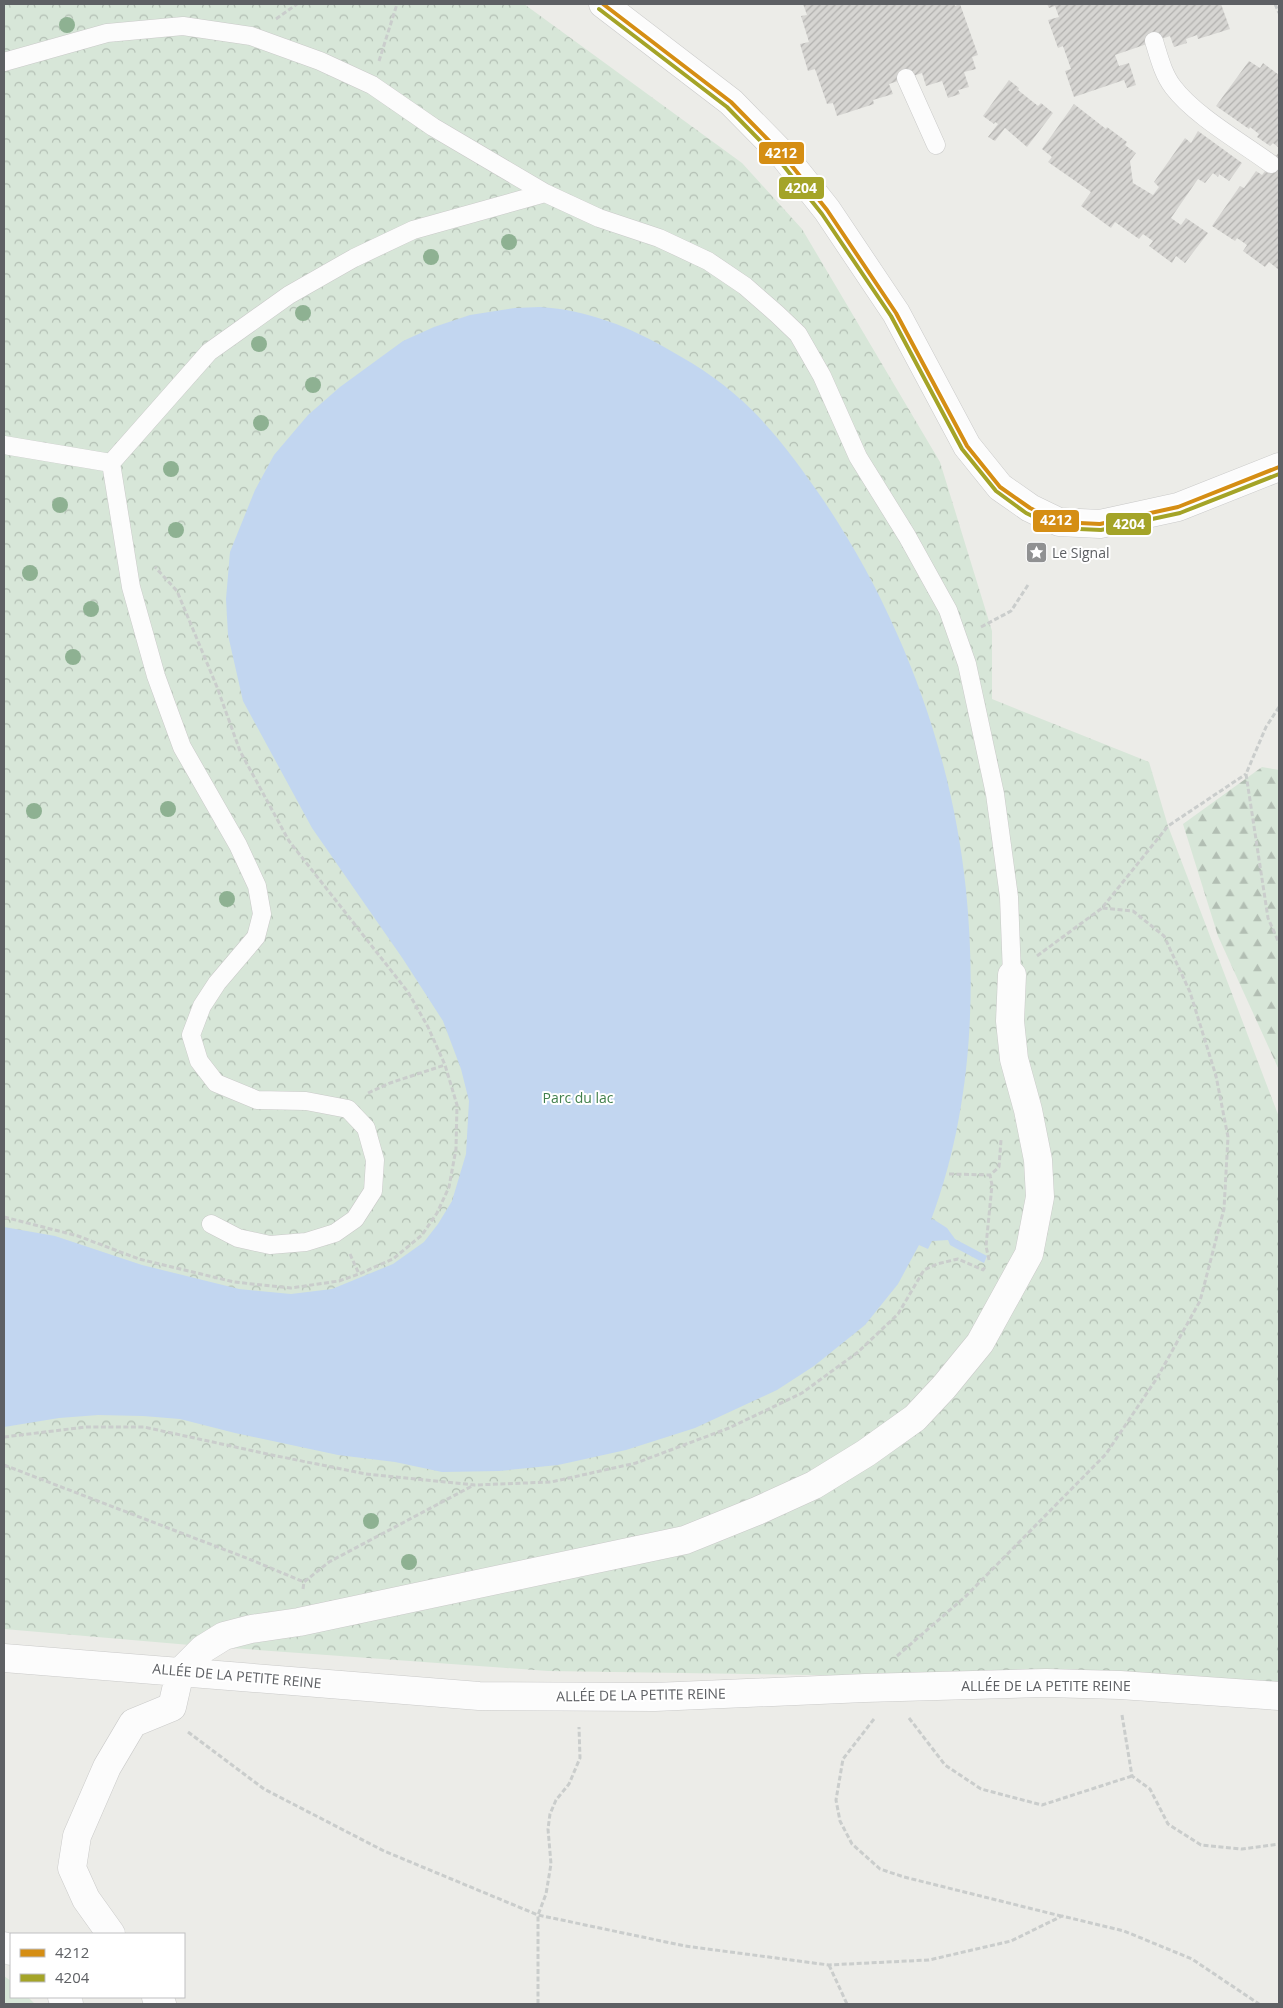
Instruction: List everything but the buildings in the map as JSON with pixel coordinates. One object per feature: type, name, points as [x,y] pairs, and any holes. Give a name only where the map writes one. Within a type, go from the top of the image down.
[{"type":"street","points":[[603,4],[731,102],[784,156],[827,210],[896,313],[967,446],[1000,486],[1030,508],[1059,522],[1100,524],[1178,506],[1279,467]]},
{"type":"street","points":[[111,1933],[86,1898],[72,1868],[77,1836],[107,1767],[133,1723],[172,1707],[180,1672],[203,1649],[224,1636],[251,1629],[299,1622],[686,1540],[814,1485],[866,1453],[915,1418],[944,1387],[980,1343],[1029,1254],[1040,1197],[1036,1151],[1028,1110],[1014,1059],[1010,1021],[1012,975]]},
{"type":"street","name":"ALLÉE DE LA PETITE REINE","points":[[4,1658],[479,1696],[655,1697],[865,1688],[896,1693],[1046,1683],[1120,1685],[1279,1696]]},
{"type":"lane","points":[[4,62],[107,33],[182,26],[251,36],[320,61],[372,86],[433,127],[545,194],[599,218],[659,238],[708,261],[745,286],[798,334],[822,376],[858,457],[948,610],[959,640],[967,664],[995,794],[1009,897],[1012,975]]},
{"type":"lane","points":[[1154,42],[1163,70],[1178,93],[1208,119],[1270,164]]},
{"type":"lane","points":[[906,78],[936,145]]},
{"type":"lane","points":[[111,463],[209,352],[290,295],[354,258],[413,230],[545,194]]},
{"type":"lane","points":[[4,445],[111,463]]},
{"type":"lane","points":[[111,463],[131,587],[156,676],[182,747],[238,846],[257,886],[262,914],[256,937],[217,983],[202,1006],[192,1035],[199,1061],[216,1083],[257,1100],[306,1101],[348,1109],[366,1128],[375,1160],[373,1191],[354,1219],[335,1233],[306,1242],[270,1245],[238,1238],[211,1224]]},
{"type":"path","points":[[372,86],[397,4]]},
{"type":"path","points":[[1275,4],[1279,13]]},
{"type":"path","points":[[152,564],[176,592],[217,687],[240,751],[289,841],[408,992],[428,1027],[445,1065],[390,1083],[370,1092],[348,1109]]},
{"type":"path","points":[[959,640],[1011,611],[1028,585]]},
{"type":"path","points":[[1279,707],[1266,727],[1246,774],[1268,918],[1279,943]]},
{"type":"path","points":[[1012,975],[1102,908],[1168,826],[1246,774]]},
{"type":"path","points":[[865,1688],[880,1671],[966,1596],[1106,1454],[1157,1378],[1200,1301],[1224,1210],[1228,1137],[1216,1076],[1190,992],[1164,936],[1133,911],[1102,908]]},
{"type":"path","points":[[949,1174],[990,1175],[999,1167],[1001,1139]]},
{"type":"path","points":[[4,1437],[86,1426],[144,1427],[272,1456],[366,1474],[475,1485],[551,1482],[636,1463],[728,1428],[802,1393],[858,1352],[898,1314],[924,1270],[937,1264],[958,1259],[983,1270],[990,1259],[986,1246],[992,1185],[990,1175]]},
{"type":"path","points":[[4,1465],[240,1555],[304,1582]]},
{"type":"path","points":[[299,1622],[304,1582],[329,1562],[475,1485]]},
{"type":"path","points":[[1120,1685],[1122,1722],[1132,1776],[1150,1789],[1168,1824],[1201,1845],[1242,1850],[1279,1844]]},
{"type":"path","points":[[1132,1776],[1042,1805],[981,1789],[945,1765],[896,1693],[843,1759],[836,1800],[840,1821],[852,1844],[880,1869],[1124,1931],[1192,1959],[1259,2004]]},
{"type":"path","points":[[538,2004],[538,1915],[546,1894],[552,1864],[548,1829],[550,1814],[556,1800],[570,1784],[580,1758],[579,1722],[574,1696]]},
{"type":"path","points":[[172,1707],[188,1732],[264,1789],[384,1851],[538,1915],[685,1946],[829,1965],[929,1960],[1011,1941],[1062,1916]]},
{"type":"path","points":[[829,1965],[846,2004]]},
{"type":"green space","name":"Parc du lac","points":[[4,4],[524,4],[742,163],[802,229],[940,462],[992,631],[992,699],[1149,762],[1168,826],[1279,1117],[1279,1682],[548,1671],[190,1645],[4,1629]]},
{"type":"green space","points":[[1262,767],[1279,770],[1279,1070],[1218,936],[1183,824]]},
{"type":"green space","points":[[4,1976],[10,1980],[10,1998],[29,1998],[35,2004],[4,2004]]},
{"type":"water","points":[[540,307],[592,316],[640,334],[703,370],[743,401],[781,442],[824,501],[852,545],[877,591],[899,638],[919,687],[949,787],[959,838],[969,931],[970,1015],[962,1099],[944,1180],[931,1220],[933,1219],[947,1228],[955,1239],[987,1256],[984,1263],[950,1245],[948,1240],[932,1241],[928,1249],[919,1245],[898,1284],[865,1325],[814,1366],[777,1390],[695,1428],[626,1450],[558,1465],[499,1471],[442,1472],[395,1462],[338,1455],[180,1419],[143,1416],[98,1415],[59,1418],[4,1427],[4,1227],[55,1236],[142,1265],[239,1289],[291,1294],[332,1289],[393,1264],[424,1242],[452,1201],[466,1154],[469,1101],[461,1069],[443,1021],[403,959],[312,828],[243,701],[228,635],[226,599],[230,552],[255,490],[274,455],[308,415],[340,387],[403,341],[434,327],[470,315],[515,308]]},
{"type":"transit line","name":"4212","points":[[603,4],[731,102],[784,156],[827,210],[896,313],[967,446],[1000,487],[1030,508],[1059,522],[1100,524],[1178,507],[1279,467]]},
{"type":"transit line","name":"4204","points":[[599,9],[727,107],[779,160],[822,214],[891,316],[962,449],[996,491],[1026,513],[1057,528],[1101,530],[1180,513],[1279,474]]},
{"type":"place","name":"Le Signal","points":[[1036,553]]}]
